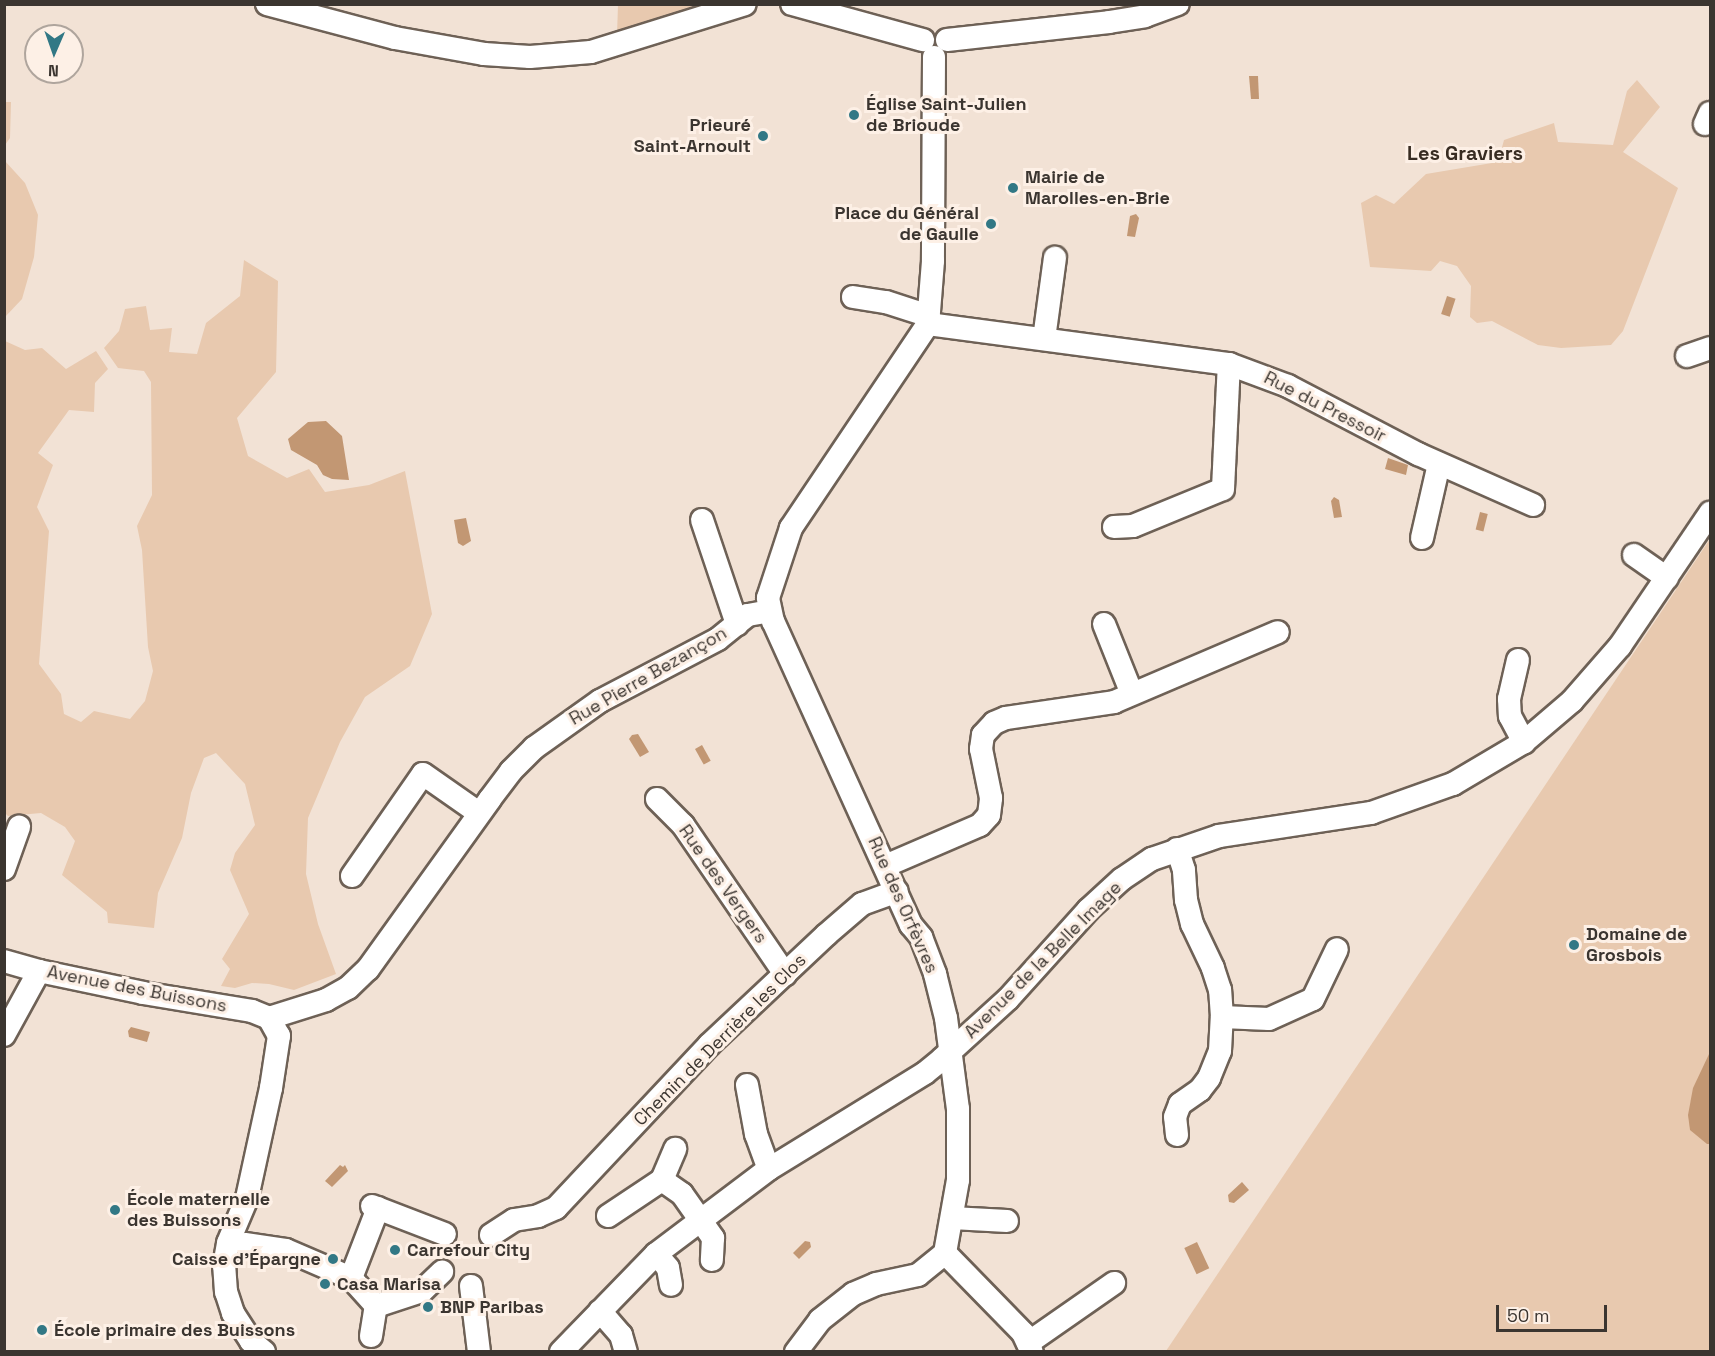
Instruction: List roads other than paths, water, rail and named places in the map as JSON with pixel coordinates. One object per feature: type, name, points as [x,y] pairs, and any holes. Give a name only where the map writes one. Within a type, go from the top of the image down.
[{"type":"street","points":[[279,7],[395,38],[484,54],[530,57],[591,52],[745,4]]},
{"type":"street","points":[[792,4],[934,45],[1109,22],[1144,16],[1178,4]]},
{"type":"street","points":[[770,611],[768,598],[791,528],[928,320],[933,261],[934,45]]},
{"type":"street","points":[[1044,339],[1055,258]]},
{"type":"street","name":"Rue du Pressoir","points":[[853,297],[886,302],[928,320],[1044,339],[1228,364],[1288,386],[1439,464],[1533,506]]},
{"type":"street","points":[[1687,356],[1710,348]]},
{"type":"street","points":[[1114,527],[1132,526],[1223,489],[1228,364]]},
{"type":"street","points":[[1422,538],[1439,464]]},
{"type":"street","name":"Avenue de la Belle Image","points":[[561,1352],[656,1254],[768,1169],[925,1073],[1008,999],[1088,910],[1122,879],[1152,859],[1219,836],[1371,813],[1453,784],[1524,742],[1550,722],[1591,681],[1620,646],[1710,513]]},
{"type":"street","points":[[702,520],[737,624]]},
{"type":"street","points":[[1635,555],[1667,578]]},
{"type":"street","name":"Rue Pierre Bezançon","points":[[269,1018],[326,1000],[348,988],[368,969],[511,771],[534,748],[600,701],[718,639],[737,624],[758,612],[770,611]]},
{"type":"street","name":"Rue des Orfèvres","points":[[770,611],[911,925],[921,937],[935,974],[946,1018],[957,1109],[959,1153],[952,1218],[945,1253]]},
{"type":"street","points":[[1104,624],[1132,694]]},
{"type":"street","points":[[885,866],[980,825],[989,815],[991,798],[981,749],[983,735],[994,723],[1006,718],[1103,705],[1278,632]]},
{"type":"street","points":[[1518,660],[1509,699],[1510,716],[1524,742]]},
{"type":"street","points":[[352,876],[423,774],[480,813]]},
{"type":"street","name":"Rue des Vergers","points":[[657,799],[683,825],[785,974]]},
{"type":"street","points":[[4,868],[20,826]]},
{"type":"street","points":[[1177,849],[1184,870],[1186,900],[1192,924],[1213,968],[1220,990],[1222,1017],[1220,1051],[1209,1078],[1200,1090],[1180,1104],[1175,1117],[1177,1135]]},
{"type":"street","name":"Chemin de Derrière les Clos","points":[[491,1235],[514,1220],[538,1216],[556,1208],[709,1045],[785,974],[862,904],[897,891]]},
{"type":"street","points":[[1222,1017],[1269,1018],[1313,999],[1338,949]]},
{"type":"street","name":"Avenue des Buissons","points":[[4,961],[39,971],[144,993],[252,1011],[269,1018]]},
{"type":"street","points":[[4,1035],[39,971]]},
{"type":"street","points":[[264,1352],[251,1341],[233,1313],[226,1292],[224,1266],[228,1243],[247,1198],[271,1088],[279,1036],[269,1018]]},
{"type":"street","points":[[747,1085],[756,1134],[768,1169]]},
{"type":"street","points":[[608,1216],[662,1180],[675,1149]]},
{"type":"street","points":[[662,1180],[682,1194],[713,1238],[712,1260]]},
{"type":"street","points":[[351,1278],[375,1207],[446,1234]]},
{"type":"street","points":[[952,1218],[1007,1221]]},
{"type":"street","points":[[245,1244],[286,1250],[351,1278],[376,1306]]},
{"type":"street","points":[[796,1352],[820,1320],[853,1294],[876,1284],[918,1275],[945,1253],[1023,1333],[1030,1347],[1114,1283]]},
{"type":"street","points":[[656,1254],[668,1268],[671,1285]]},
{"type":"street","points":[[376,1306],[422,1291],[442,1272]]},
{"type":"street","points":[[471,1286],[479,1352]]},
{"type":"street","points":[[371,1336],[376,1306]]},
{"type":"street","points":[[600,1311],[621,1335],[626,1352]]},
{"type":"place","name":"Église Saint-Julien de Brioude","points":[[854,115]]},
{"type":"place","name":"Prieuré Saint-Arnoult","points":[[763,136]]},
{"type":"place","name":"Mairie de Marolles-en-Brie","points":[[1013,188]]},
{"type":"place","name":"Place du Général de Gaulle","points":[[991,224]]},
{"type":"place","name":"Domaine de Grosbois","points":[[1574,945]]},
{"type":"place","name":"École maternelle des Buissons","points":[[115,1210]]},
{"type":"place","name":"Carrefour City","points":[[395,1250]]},
{"type":"place","name":"Caisse d'Épargne","points":[[333,1259]]},
{"type":"place","name":"Casa Marisa","points":[[325,1284]]},
{"type":"place","name":"BNP Paribas","points":[[428,1307]]},
{"type":"place","name":"École primaire des Buissons","points":[[42,1330]]},
{"type":"district","name":"Les Graviers","points":[[1465,153]]}]
